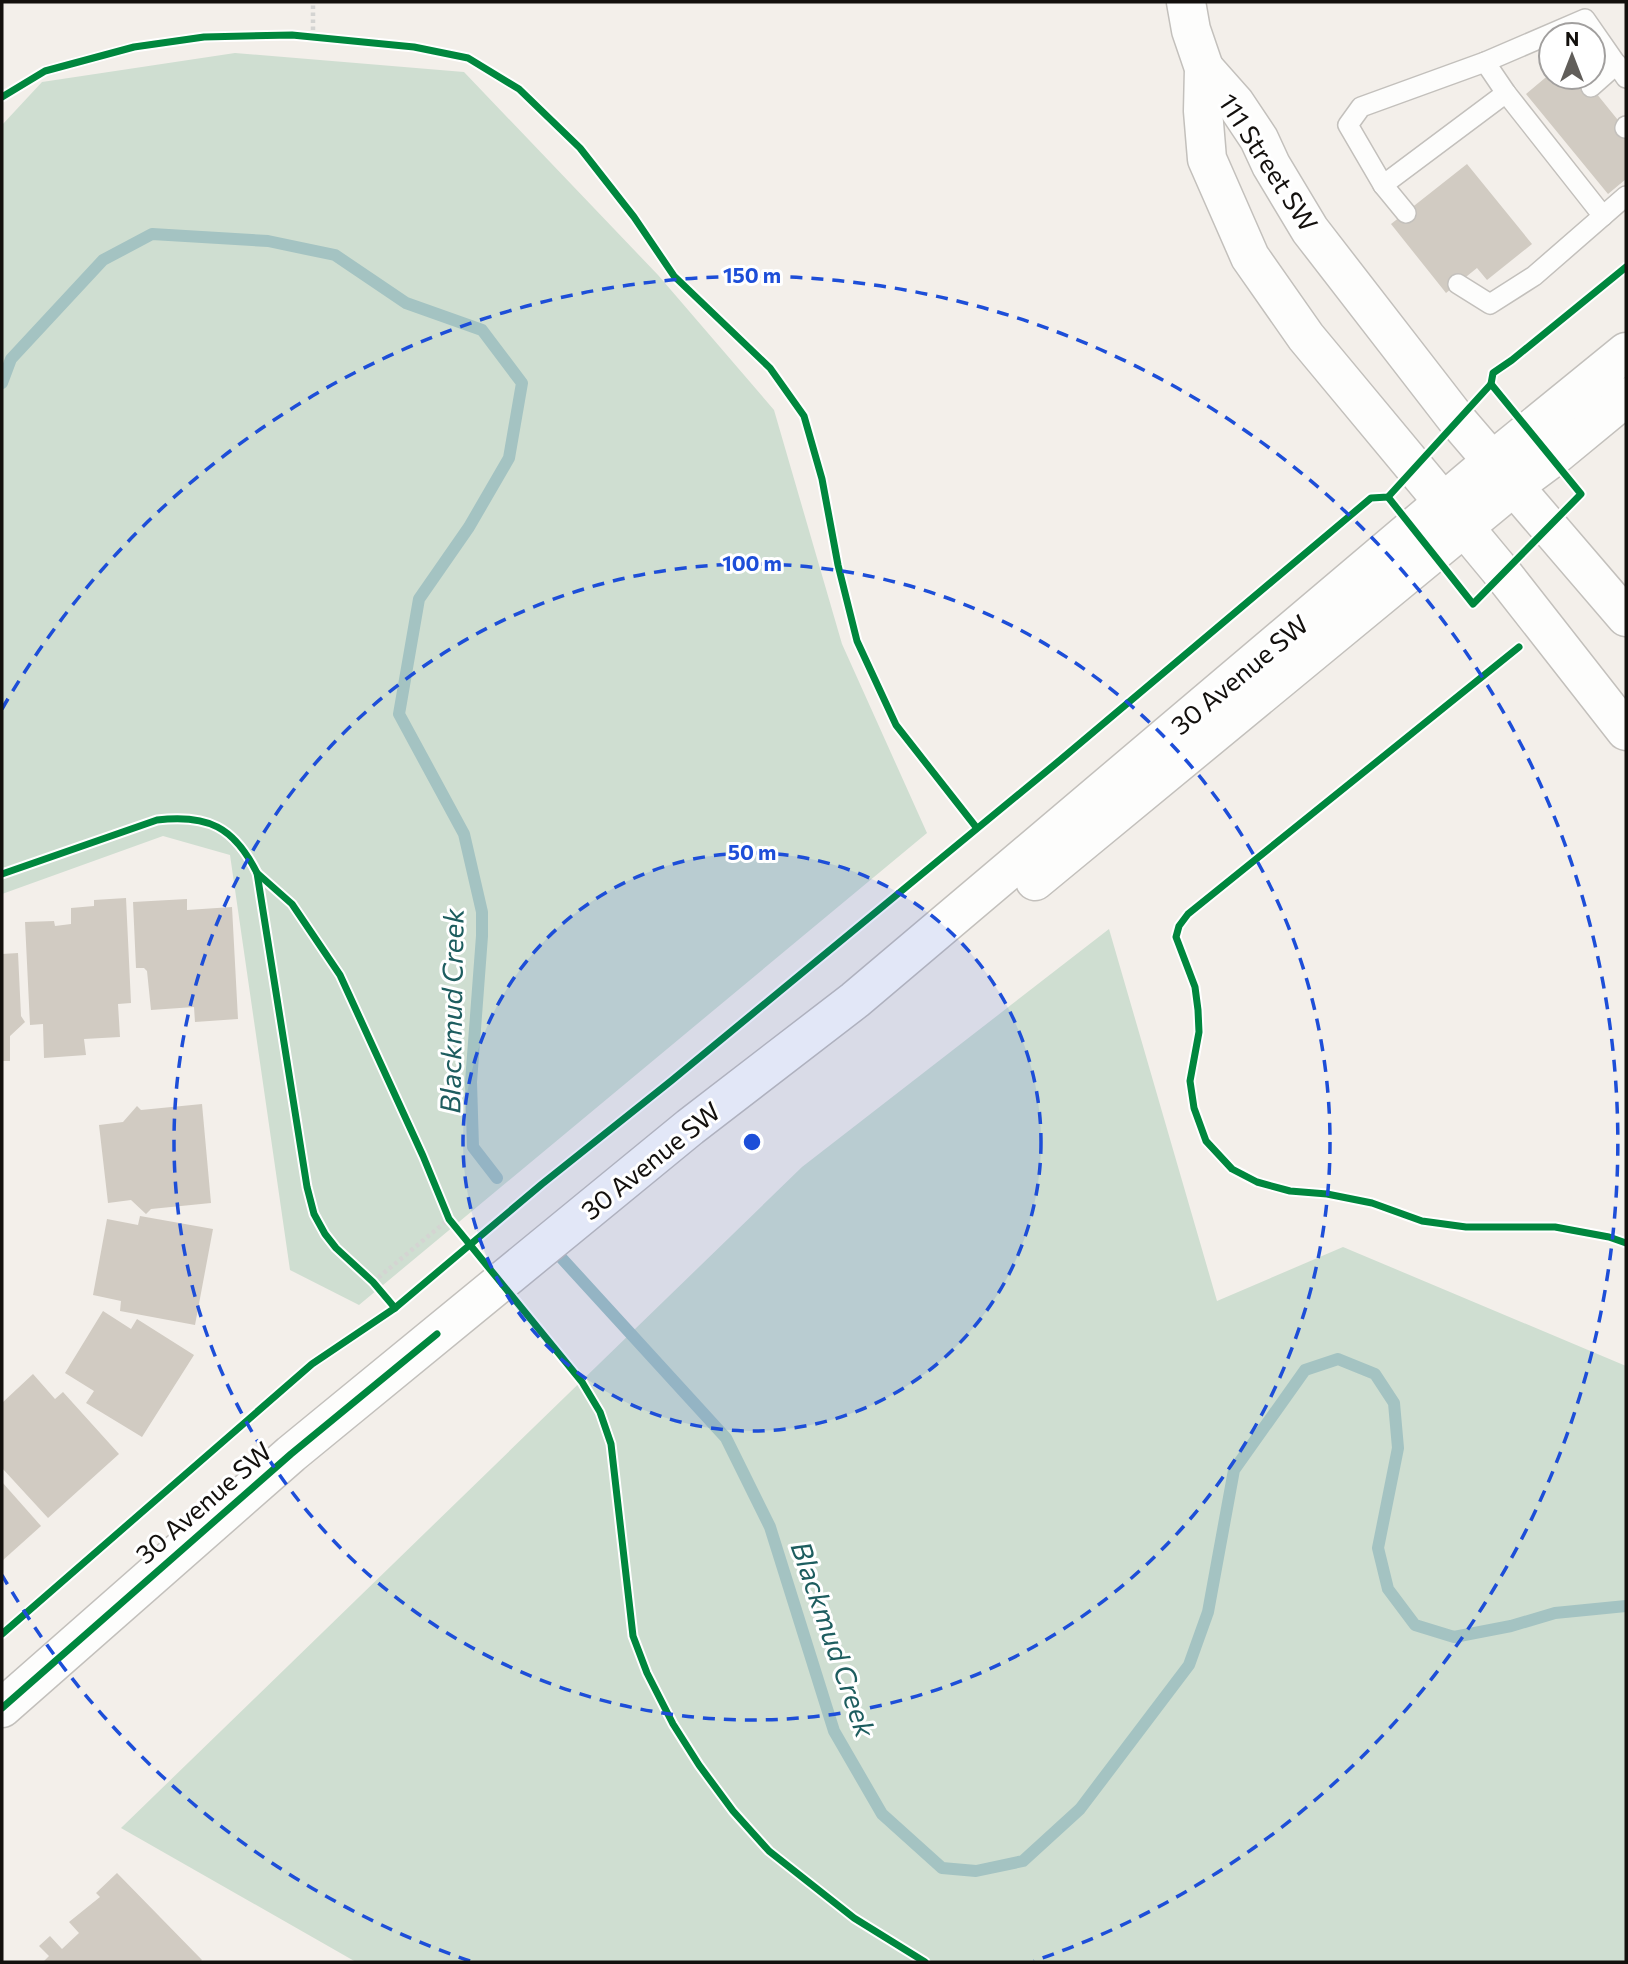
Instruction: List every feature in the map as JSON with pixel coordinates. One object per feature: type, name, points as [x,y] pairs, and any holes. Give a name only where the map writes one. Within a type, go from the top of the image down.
[{"type":"main road","points":[[1186,2],[1191,30],[1204,68]]},
{"type":"main road","name":"111 Street SW","points":[[1204,68],[1235,103],[1259,139],[1310,229],[1502,474],[1550,526],[1626,617]]},
{"type":"main road","name":"111 Street SW","points":[[1204,68],[1203,111],[1207,159],[1250,257],[1306,337],[1375,418],[1626,731]]},
{"type":"main road","name":"30 Avenue SW","points":[[2,1708],[291,1454],[437,1334],[690,1127],[855,1000],[1453,516],[1502,474],[1626,352]]},
{"type":"main road","name":"30 Avenue SW","points":[[1502,474],[1552,458],[1626,397]]},
{"type":"lane","points":[[1406,213],[1383,184],[1348,125],[1362,107],[1485,62],[1584,10],[1622,71]]},
{"type":"lane","points":[[1485,62],[1506,93],[1543,127],[1577,169],[1604,216]]},
{"type":"lane","points":[[1383,184],[1506,93]]},
{"type":"lane","points":[[1458,284],[1490,304],[1534,276],[1626,196]]},
{"type":"path","points":[[313,2],[313,37]]},
{"type":"path","points":[[302,36],[324,38]]},
{"type":"path","points":[[443,1206],[457,1229]]},
{"type":"path","points":[[373,1282],[449,1219]]},
{"type":"path","points":[[365,1274],[380,1290]]},
{"type":"green space","points":[[235,53],[464,72],[658,275],[774,410],[842,644],[927,833],[359,1305],[290,1270],[230,855],[163,836],[2,894],[2,125],[42,82]]},
{"type":"green space","points":[[1109,929],[1217,1301],[1343,1247],[1626,1366],[1626,1962],[356,1962],[121,1828],[802,1167]]},
{"type":"building","points":[[1537,85],[1537,91],[1594,91],[1626,130],[1626,179],[1608,194],[1526,94]]},
{"type":"building","points":[[1467,164],[1532,244],[1487,280],[1477,268],[1446,293],[1391,224]]},
{"type":"building","points":[[126,898],[131,1003],[118,1004],[120,1037],[84,1039],[86,1055],[44,1058],[43,1024],[30,1025],[25,922],[54,921],[55,926],[71,924],[71,908],[94,906],[94,900]]},
{"type":"building","points":[[187,899],[187,910],[232,907],[238,1019],[195,1022],[194,1007],[151,1010],[147,971],[144,968],[136,968],[133,902]]},
{"type":"building","points":[[18,953],[21,1016],[25,1022],[10,1036],[10,1061],[2,1061],[2,954]]},
{"type":"building","points":[[202,1104],[211,1203],[151,1209],[146,1214],[131,1200],[108,1203],[99,1125],[123,1122],[137,1106],[141,1110]]},
{"type":"building","points":[[140,1216],[213,1229],[195,1325],[120,1311],[121,1301],[93,1295],[107,1219],[138,1225]]},
{"type":"building","points":[[103,1311],[131,1329],[137,1319],[194,1355],[142,1437],[86,1403],[94,1391],[65,1373]]},
{"type":"building","points":[[33,1374],[55,1399],[63,1392],[119,1454],[48,1518],[2,1468],[2,1403]]},
{"type":"building","points":[[2,1482],[41,1526],[2,1561]]},
{"type":"building","points":[[117,1873],[202,1960],[200,1962],[43,1962],[49,1956],[39,1946],[50,1936],[62,1949],[79,1933],[69,1922],[100,1897],[96,1893]]},
{"type":"waterway","name":"Blackmud Creek","points":[[2,383],[11,359],[103,260],[152,234],[268,241],[335,255],[406,303],[482,330],[522,383],[509,458],[469,527],[419,599],[399,714],[464,834],[482,912],[471,1082],[473,1147],[497,1178]]},
{"type":"waterway","name":"Blackmud Creek","points":[[556,1252],[726,1438],[770,1527],[834,1731],[882,1814],[942,1868],[976,1871],[1023,1861],[1080,1809],[1189,1665],[1208,1612],[1234,1470],[1305,1370],[1338,1359],[1375,1374],[1394,1403],[1398,1448],[1378,1548],[1388,1589],[1415,1625],[1454,1637],[1511,1626],[1555,1613],[1626,1606]]},
{"type":"cycle path","points":[[2,97],[45,71],[134,47],[204,37],[292,35],[414,47],[468,58],[519,89],[580,148],[634,217],[674,276],[770,368],[804,416],[822,479],[838,565],[857,641],[896,725],[976,827]]},
{"type":"cycle path","points":[[2,1634],[312,1364],[395,1308],[542,1184],[1059,761],[1371,498],[1388,497],[1491,384],[1493,373],[1626,267]]},
{"type":"cycle path","points":[[1388,497],[1473,604],[1581,494],[1491,384]]},
{"type":"cycle path","points":[[1519,647],[1188,914],[1179,926],[1176,937],[1195,987],[1198,1010],[1199,1032],[1190,1081],[1194,1108],[1206,1141],[1232,1169],[1257,1182],[1290,1191],[1327,1194],[1372,1203],[1422,1221],[1466,1227],[1555,1227],[1609,1237],[1626,1243]]},
{"type":"cycle path","points":[[2,874],[157,820],[191,819],[205,822],[229,834],[239,844],[257,873],[307,1187],[314,1214],[336,1248],[373,1282],[395,1308]]},
{"type":"cycle path","points":[[257,873],[292,904],[340,975],[449,1219],[582,1382],[600,1412],[611,1444],[633,1636],[647,1673],[673,1724],[733,1811],[769,1851],[854,1918],[925,1962]]},
{"type":"cycle path","points":[[2,1708],[291,1454],[437,1334]]}]
